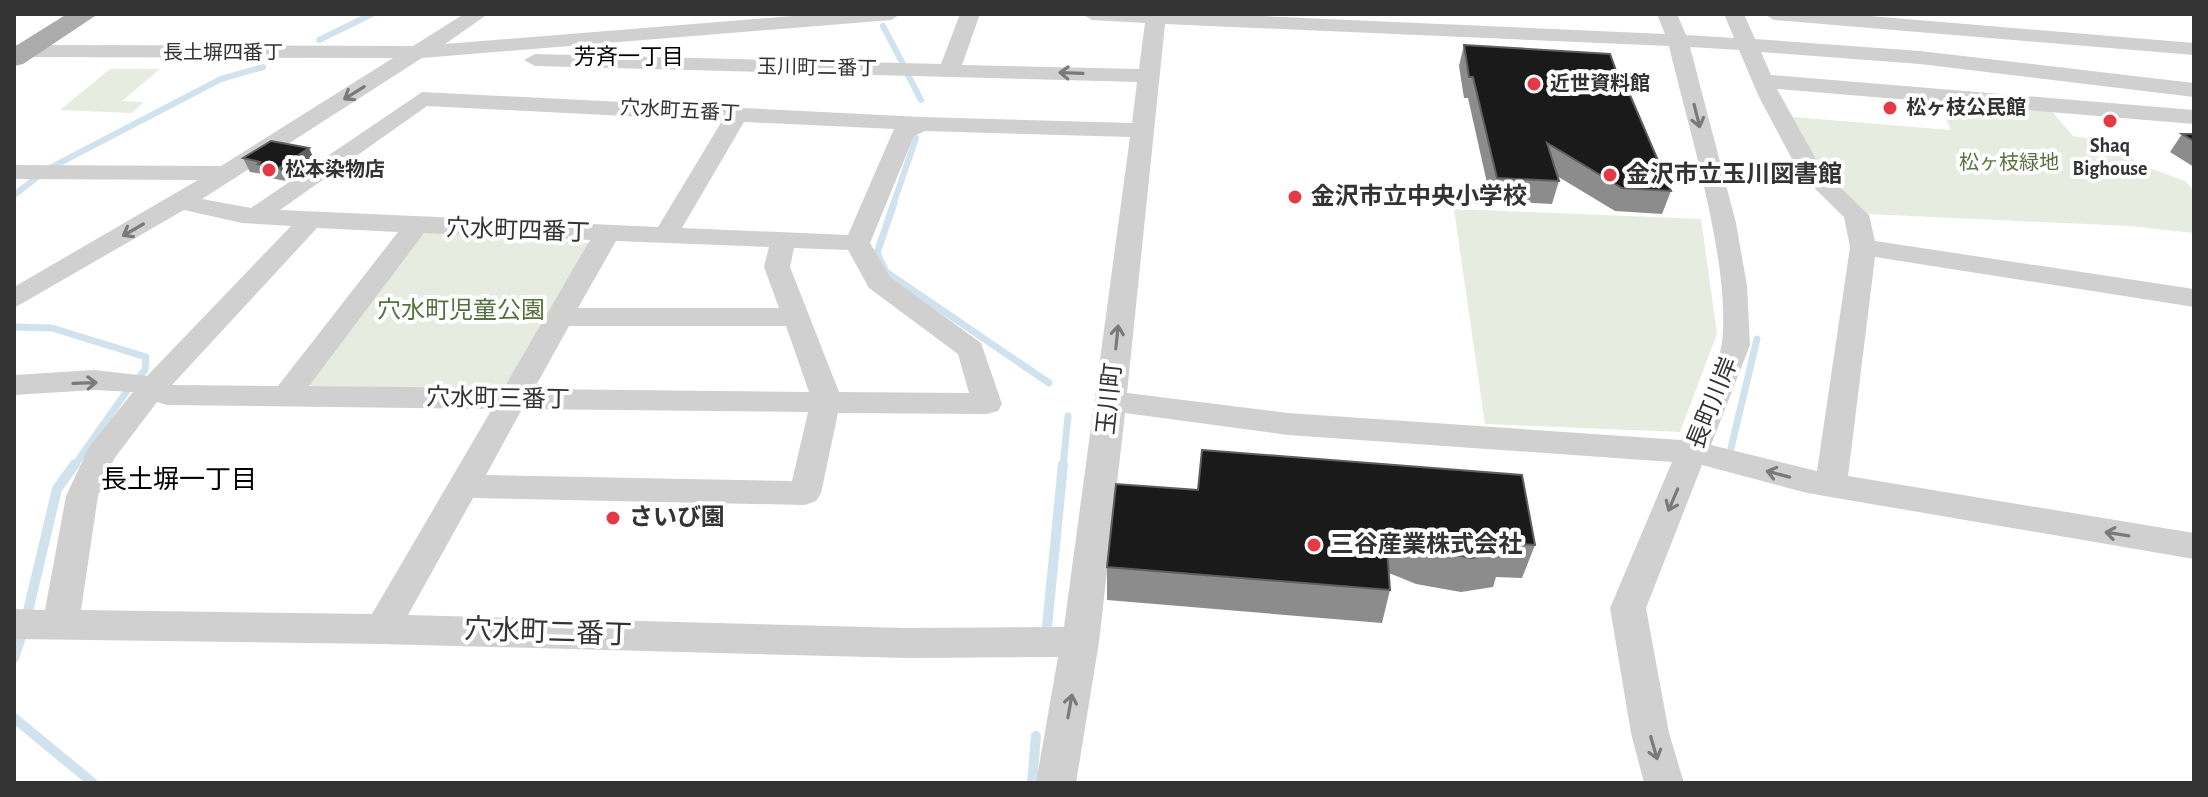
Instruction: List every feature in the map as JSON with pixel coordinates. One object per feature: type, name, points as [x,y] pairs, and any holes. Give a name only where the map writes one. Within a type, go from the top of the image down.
[{"type":"main road","points":[[18,54],[85,14]]},
{"type":"street","points":[[14,299],[180,202],[478,14]]},
{"type":"street","name":"長土塀四番丁","points":[[18,54],[421,52],[502,47],[580,26],[891,14]]},
{"type":"street","points":[[950,69],[970,14]]},
{"type":"street","points":[[1092,14],[1672,27],[1747,43],[2072,71],[2194,90]]},
{"type":"street","points":[[1734,14],[1812,174],[1856,215],[1863,247],[1831,483]]},
{"type":"street","points":[[1774,14],[1921,21],[2041,37],[2194,49]]},
{"type":"street","points":[[2021,14],[2072,71]]},
{"type":"street","name":"玉川町","points":[[1063,780],[1156,16]]},
{"type":"street","points":[[1837,17],[1854,52]]},
{"type":"street","points":[[747,67],[770,19]]},
{"type":"street","name":"長町川岸","points":[[1664,783],[1650,733],[1628,608],[1736,345],[1733,286],[1723,223],[1672,27]]},
{"type":"street","name":"玉川町二番丁","points":[[502,47],[497,59],[1149,76]]},
{"type":"street","points":[[1765,81],[2194,117]]},
{"type":"street","name":"穴水町五番丁","points":[[256,216],[422,99],[922,124],[1141,130]]},
{"type":"street","points":[[665,236],[738,113]]},
{"type":"street","points":[[857,243],[904,132],[922,124]]},
{"type":"street","points":[[14,172],[226,173]]},
{"type":"street","name":"穴水町四番丁","points":[[180,202],[256,216],[311,220],[606,235],[857,243]]},
{"type":"street","points":[[60,627],[82,496],[100,455],[155,385],[311,220]]},
{"type":"street","points":[[287,395],[416,226]]},
{"type":"street","points":[[382,629],[606,235]]},
{"type":"street","points":[[466,486],[805,493],[825,403],[823,387],[777,267],[783,241]]},
{"type":"street","name":"穴水町三番丁","points":[[14,385],[123,381],[155,385],[167,395],[987,404],[971,350],[879,282],[857,243]]},
{"type":"street","points":[[1863,247],[2194,298]]},
{"type":"street","points":[[559,317],[794,317]]},
{"type":"street","points":[[1110,401],[1288,424],[1694,452],[1807,481],[2194,546]]},
{"type":"street","name":"穴水町二番丁","points":[[14,624],[382,629],[906,643],[1081,642]]},
{"type":"green space","points":[[110,69],[160,69],[122,101],[144,102],[132,113],[60,110]]},
{"type":"green space","name":"松ヶ枝緑地","points":[[1937,100],[2050,109],[2073,136],[2120,143],[2136,163],[2185,181],[2194,191],[2194,233],[2129,226],[1868,214],[1821,173],[1793,117],[1951,130]]},
{"type":"green space","points":[[1454,209],[1701,219],[1717,334],[1680,432],[1485,424]]},
{"type":"green space","name":"穴水町児童公園","points":[[426,232],[590,243],[510,382],[498,389],[311,386],[307,381],[414,236]]},
{"type":"building","points":[[1464,45],[1610,54],[1625,95],[1630,95],[1671,191],[1622,188],[1547,143],[1559,181],[1497,178],[1473,77],[1469,77]]},
{"type":"building","points":[[2182,134],[2194,134],[2194,141]]},
{"type":"building","points":[[271,141],[309,148],[279,168],[243,158]]},
{"type":"building","name":"三谷産業株式会社","points":[[1202,450],[1522,475],[1535,545],[1502,543],[1504,553],[1472,558],[1425,550],[1386,535],[1390,590],[1107,567],[1116,484],[1198,490]]},
{"type":"waterway","points":[[319,40],[372,14]]},
{"type":"waterway","points":[[883,26],[903,64]]},
{"type":"waterway","points":[[48,169],[221,79],[263,67]]},
{"type":"waterway","points":[[907,73],[921,100]]},
{"type":"waterway","points":[[893,205],[916,138]]},
{"type":"waterway","points":[[14,195],[40,175]]},
{"type":"waterway","points":[[894,203],[877,253],[886,272],[1049,383]]},
{"type":"waterway","points":[[14,327],[52,328],[146,357],[145,370],[140,376]]},
{"type":"waterway","points":[[1731,448],[1757,339]]},
{"type":"waterway","points":[[74,466],[127,391]]},
{"type":"waterway","points":[[1063,466],[1068,416]]},
{"type":"waterway","points":[[28,611],[57,489],[75,464]]},
{"type":"waterway","points":[[1047,627],[1063,464]]},
{"type":"waterway","points":[[14,658],[21,637]]},
{"type":"waterway","points":[[14,718],[93,783]]},
{"type":"waterway","points":[[1032,783],[1036,736]]},
{"type":"place","name":"近世資料館","points":[[1534,84]]},
{"type":"place","name":"松ヶ枝公民館","points":[[1890,108]]},
{"type":"place","name":"Shaq Bighouse","points":[[2110,121]]},
{"type":"place","name":"松本染物店","points":[[269,170]]},
{"type":"place","name":"金沢市立玉川図書館","points":[[1610,175]]},
{"type":"place","name":"金沢市立中央小学校","points":[[1295,197]]},
{"type":"place","name":"さいび園","points":[[613,518]]},
{"type":"place","name":"三谷産業株式会社","points":[[1314,545]]},
{"type":"district","name":"芳斉一丁目","points":[[629,57]]},
{"type":"district","name":"長土塀一丁目","points":[[179,480]]}]
